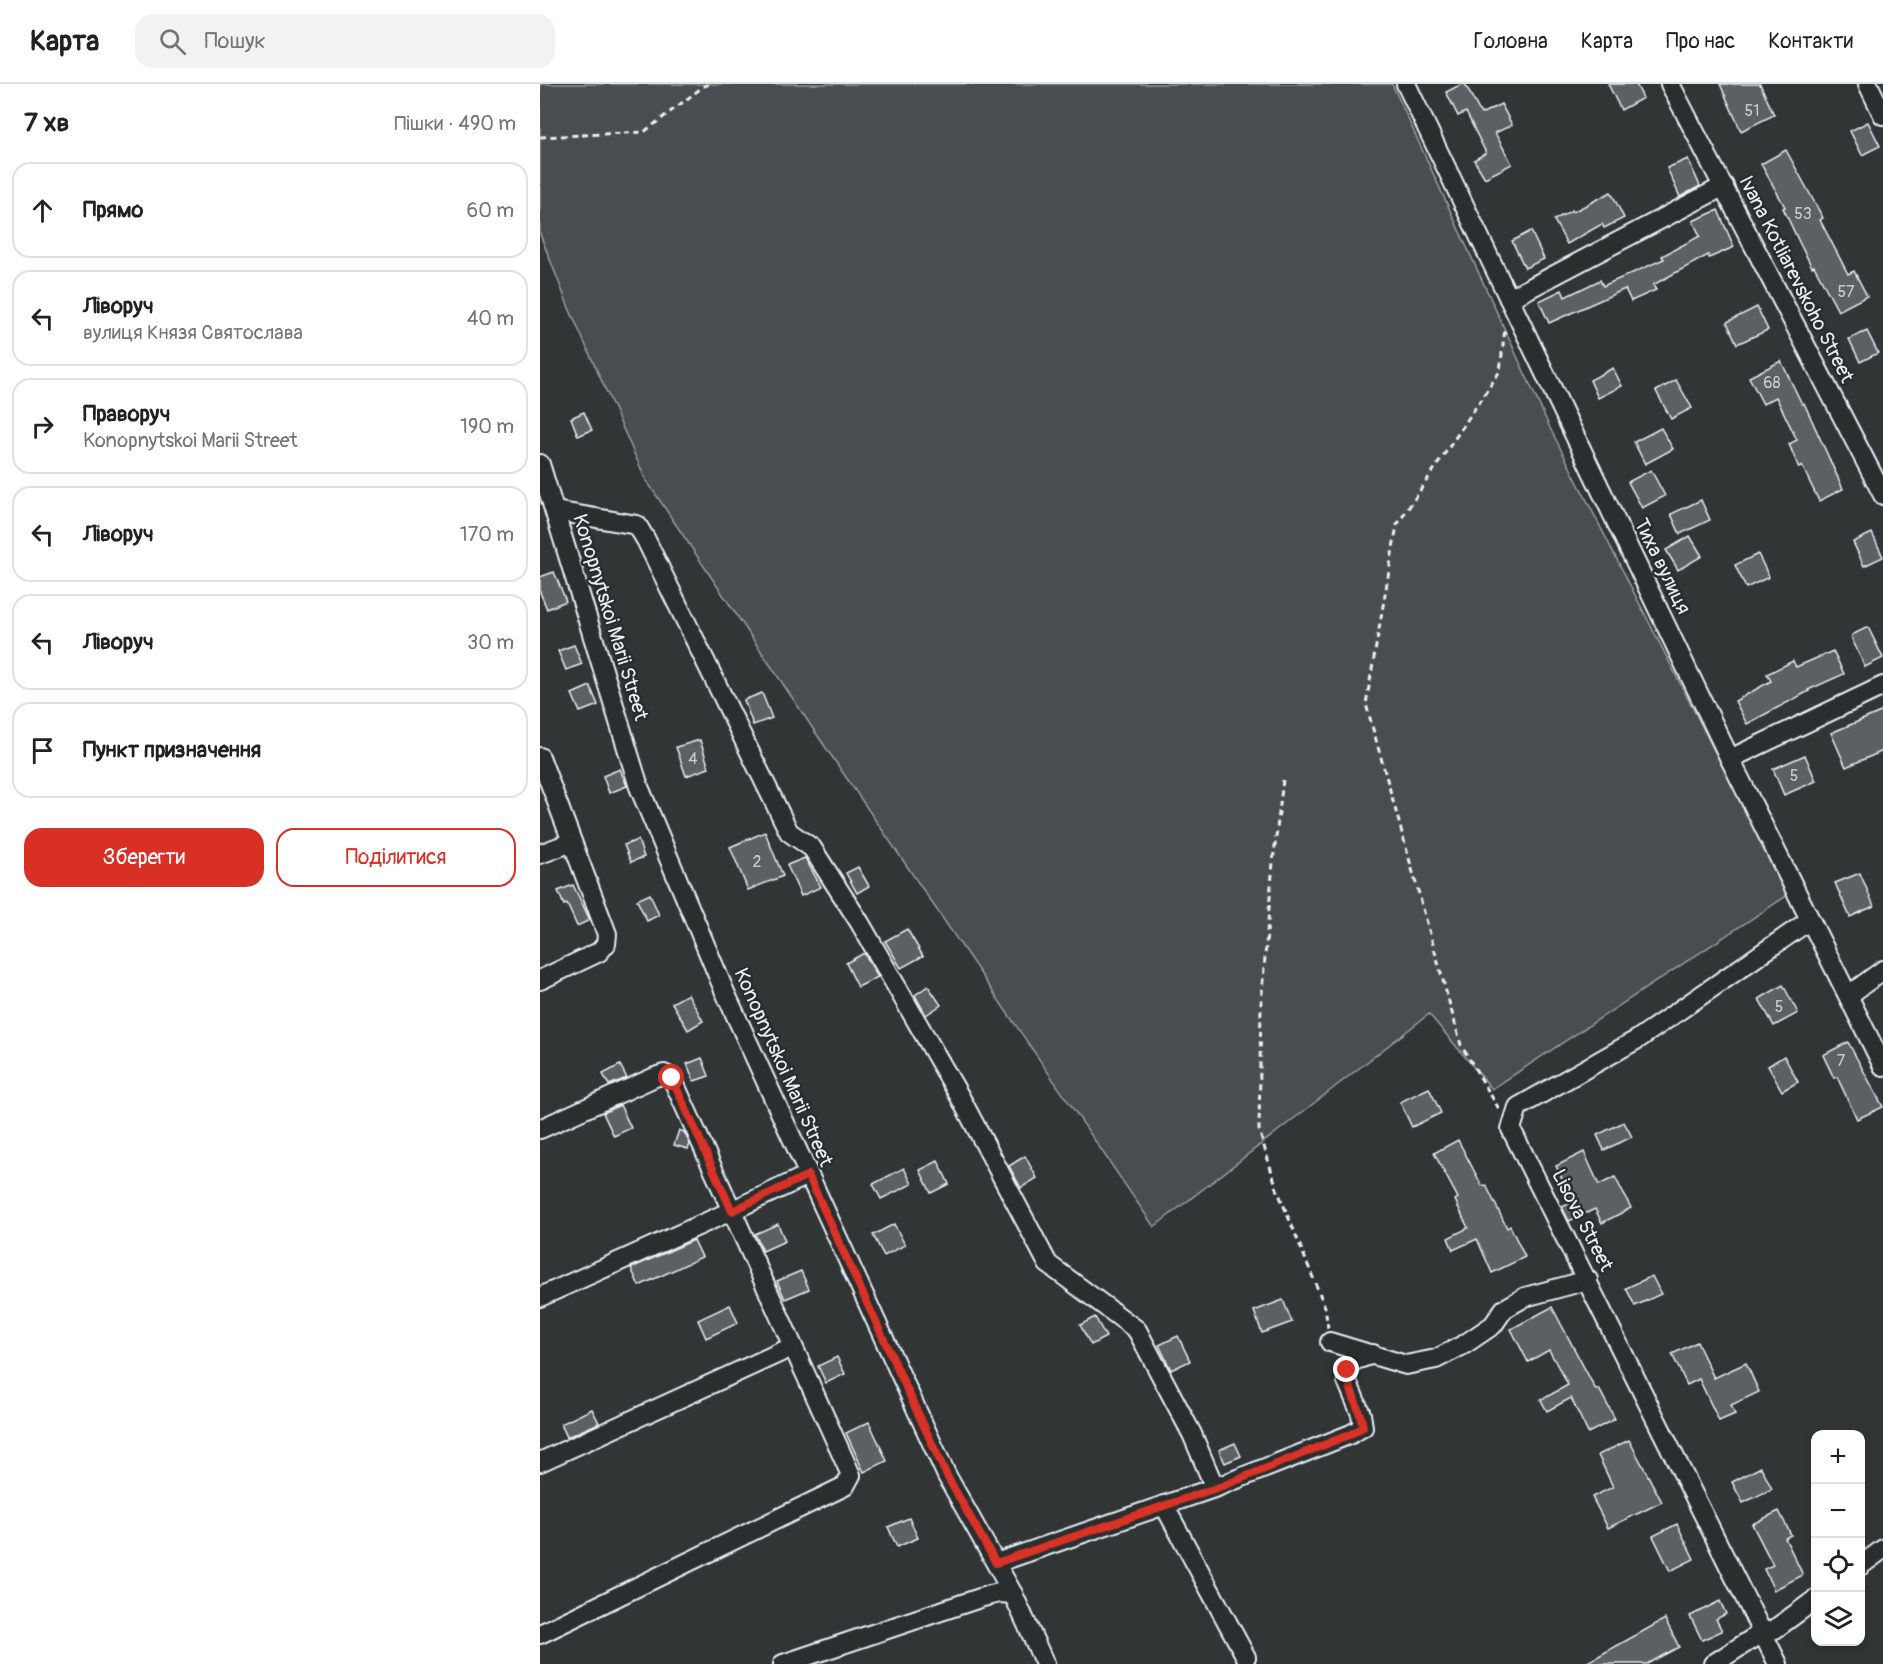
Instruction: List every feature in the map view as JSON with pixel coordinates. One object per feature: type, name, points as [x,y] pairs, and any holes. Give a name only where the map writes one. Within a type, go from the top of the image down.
[{"type":"street","name":"Тиха вулиця","points":[[1406,84],[1730,759],[1883,1066]]},
{"type":"street","name":"Ivana Kotliarevskoho Street","points":[[1670,84],[1883,495]]},
{"type":"street","points":[[1868,84],[1883,115]]},
{"type":"street","points":[[1509,299],[1724,186]]},
{"type":"street","name":"Konopnytskoi Marii Street","points":[[540,464],[639,787],[724,990],[947,1476],[1013,1594],[1045,1664]]},
{"type":"street","points":[[555,511],[637,525],[789,832],[812,848],[860,923],[960,1097],[1048,1264],[1137,1330],[1217,1487]]},
{"type":"street","points":[[1730,759],[1883,686]]},
{"type":"street","points":[[540,757],[606,934],[606,944],[599,952],[540,980]]},
{"type":"street","points":[[540,854],[572,842]]},
{"type":"street","points":[[1511,1129],[1518,1107],[1638,1039],[1810,920]]},
{"type":"street","points":[[1849,995],[1883,970]]},
{"type":"street","points":[[540,1129],[655,1077],[664,1074],[672,1078],[851,1475],[845,1486],[540,1634]]},
{"type":"street","name":"Lisova Street","points":[[1511,1129],[1588,1280],[1761,1635],[1778,1664]]},
{"type":"street","points":[[540,1297],[808,1175]]},
{"type":"street","points":[[1330,1342],[1406,1365],[1436,1359],[1465,1344],[1493,1325],[1504,1310],[1525,1297],[1588,1280]]},
{"type":"street","points":[[540,1462],[792,1347]]},
{"type":"street","points":[[996,1563],[1217,1487],[1363,1427],[1361,1414],[1347,1381],[1347,1370],[1353,1361],[1373,1354]]},
{"type":"street","points":[[1164,1505],[1246,1657]]},
{"type":"street","points":[[1865,1563],[1883,1550]]},
{"type":"street","points":[[783,1664],[983,1596],[999,1593],[1013,1594]]},
{"type":"street","points":[[1713,1664],[1775,1629],[1811,1602]]},
{"type":"path","points":[[540,137],[644,132],[704,86],[710,84]]},
{"type":"path","points":[[1509,299],[1500,371],[1397,525],[1366,704],[1461,1046],[1511,1129]]},
{"type":"path","points":[[1283,780],[1273,862],[1261,1004],[1258,1130],[1277,1189],[1325,1307],[1330,1342]]},
{"type":"shaded area","points":[[540,84],[1392,84],[1550,428],[1788,895],[1492,1089],[1429,1014],[1154,1227],[826,748],[646,480],[569,308],[540,234]]},
{"type":"building","points":[[1465,84],[1481,114],[1501,104],[1512,125],[1495,133],[1512,164],[1485,178],[1474,160],[1486,153],[1466,112],[1458,116],[1446,92]]},
{"type":"building","points":[[1608,84],[1636,84],[1643,98],[1621,110]]},
{"type":"building","points":[[1720,84],[1760,84],[1774,115],[1741,131]]},
{"type":"building","points":[[1868,122],[1880,146],[1862,155],[1850,131]]},
{"type":"building","points":[[1786,150],[1823,218],[1820,220],[1848,274],[1854,271],[1867,296],[1838,311],[1814,266],[1812,267],[1783,208],[1785,207],[1761,164]]},
{"type":"building","points":[[1688,159],[1700,186],[1680,197],[1667,168]]},
{"type":"building","points":[[1611,192],[1624,218],[1604,228],[1602,224],[1567,244],[1554,220]]},
{"type":"building","points":[[1718,210],[1734,247],[1709,258],[1708,255],[1653,285],[1656,290],[1631,301],[1625,289],[1549,323],[1539,301],[1562,290],[1565,297],[1600,280],[1603,286],[1664,259],[1662,256],[1700,236],[1693,221]]},
{"type":"building","points":[[1531,231],[1544,259],[1525,268],[1512,241]]},
{"type":"building","points":[[1757,307],[1768,330],[1737,344],[1727,322]]},
{"type":"building","points":[[1867,331],[1878,353],[1860,362],[1849,339]]},
{"type":"building","points":[[1781,361],[1802,404],[1804,403],[1843,489],[1819,501],[1802,466],[1799,468],[1789,444],[1797,440],[1776,397],[1763,404],[1749,377]]},
{"type":"building","points":[[1613,368],[1622,386],[1598,398],[1590,380]]},
{"type":"building","points":[[1676,380],[1692,408],[1671,419],[1656,391]]},
{"type":"building","points":[[584,412],[592,430],[578,436],[571,418]]},
{"type":"building","points":[[1661,428],[1673,449],[1645,464],[1634,442]]},
{"type":"building","points":[[1651,470],[1665,496],[1642,508],[1628,482]]},
{"type":"building","points":[[1701,500],[1710,520],[1680,534],[1671,514]]},
{"type":"building","points":[[1872,533],[1883,557],[1864,566],[1853,542]]},
{"type":"building","points":[[1690,536],[1702,556],[1678,570],[1666,550]]},
{"type":"building","points":[[1758,554],[1769,577],[1746,588],[1735,565]]},
{"type":"building","points":[[554,572],[566,601],[547,609],[540,592],[540,577]]},
{"type":"building","points":[[1868,627],[1883,658],[1865,667],[1852,635]]},
{"type":"building","points":[[574,645],[582,664],[566,670],[558,651]]},
{"type":"building","points":[[1833,651],[1844,674],[1808,690],[1747,724],[1735,701],[1771,681],[1767,674],[1793,661],[1796,667]]},
{"type":"building","points":[[590,686],[598,705],[580,712],[572,694]]},
{"type":"building","points":[[762,693],[772,718],[753,725],[744,700]]},
{"type":"building","points":[[1883,711],[1883,751],[1846,767],[1831,733]]},
{"type":"building","points":[[700,740],[709,768],[686,776],[676,747]]},
{"type":"building","points":[[1805,755],[1816,781],[1784,795],[1773,769]]},
{"type":"building","points":[[620,769],[627,786],[609,793],[603,776]]},
{"type":"building","points":[[765,832],[783,876],[748,890],[730,847]]},
{"type":"building","points":[[638,840],[644,857],[631,862],[624,845]]},
{"type":"building","points":[[805,858],[821,887],[801,896],[787,865]]},
{"type":"building","points":[[858,867],[869,886],[857,893],[846,873]]},
{"type":"building","points":[[1860,873],[1874,906],[1850,917],[1835,883]]},
{"type":"building","points":[[573,885],[590,920],[577,926],[558,891]]},
{"type":"building","points":[[650,894],[659,915],[647,921],[637,900]]},
{"type":"building","points":[[907,929],[923,956],[901,968],[885,941]]},
{"type":"building","points":[[864,953],[878,977],[858,987],[846,963]]},
{"type":"building","points":[[1783,985],[1798,1013],[1774,1026],[1759,999]]},
{"type":"building","points":[[928,986],[941,1005],[926,1015],[915,995]]},
{"type":"building","points":[[688,994],[703,1021],[688,1030],[672,1003]]},
{"type":"building","points":[[1848,1042],[1883,1107],[1857,1119],[1837,1077],[1834,1078],[1823,1055]]},
{"type":"building","points":[[1784,1056],[1798,1082],[1782,1091],[1768,1066]]},
{"type":"building","points":[[702,1058],[709,1076],[694,1081],[687,1064]]},
{"type":"building","points":[[620,1065],[627,1078],[609,1085],[603,1074]]},
{"type":"building","points":[[1429,1088],[1441,1113],[1412,1127],[1400,1102]]},
{"type":"building","points":[[620,1105],[631,1128],[614,1136],[603,1113]]},
{"type":"building","points":[[1624,1122],[1632,1137],[1604,1150],[1597,1135]]},
{"type":"building","points":[[679,1130],[684,1132],[690,1144],[688,1149],[674,1145]]},
{"type":"building","points":[[1458,1140],[1482,1186],[1486,1185],[1507,1228],[1510,1226],[1525,1257],[1492,1273],[1477,1239],[1453,1250],[1448,1238],[1468,1228],[1455,1200],[1458,1198],[1434,1153]]},
{"type":"building","points":[[1584,1152],[1599,1185],[1615,1177],[1631,1208],[1602,1223],[1595,1209],[1569,1221],[1562,1207],[1573,1202],[1556,1166]]},
{"type":"building","points":[[1025,1156],[1037,1178],[1021,1188],[1009,1166]]},
{"type":"building","points":[[938,1161],[949,1184],[931,1193],[920,1170]]},
{"type":"building","points":[[904,1168],[912,1184],[881,1199],[873,1184]]},
{"type":"building","points":[[778,1224],[785,1241],[763,1251],[755,1234]]},
{"type":"building","points":[[894,1224],[905,1245],[884,1256],[873,1235]]},
{"type":"building","points":[[694,1240],[702,1257],[639,1286],[631,1268]]},
{"type":"building","points":[[801,1271],[809,1289],[785,1299],[777,1281]]},
{"type":"building","points":[[1652,1276],[1661,1294],[1635,1306],[1626,1288]]},
{"type":"building","points":[[1283,1300],[1292,1322],[1262,1333],[1254,1311]]},
{"type":"building","points":[[730,1305],[738,1323],[706,1338],[698,1320]]},
{"type":"building","points":[[1552,1307],[1596,1390],[1599,1389],[1615,1419],[1588,1433],[1571,1398],[1547,1411],[1541,1400],[1568,1385],[1549,1350],[1528,1362],[1511,1329]]},
{"type":"building","points":[[1095,1317],[1106,1337],[1091,1345],[1080,1325]]},
{"type":"building","points":[[1178,1336],[1190,1361],[1171,1370],[1159,1345]]},
{"type":"building","points":[[1697,1342],[1714,1378],[1746,1363],[1759,1392],[1731,1405],[1735,1414],[1719,1421],[1699,1379],[1687,1385],[1672,1354]]},
{"type":"building","points":[[837,1357],[845,1374],[826,1383],[818,1366]]},
{"type":"building","points":[[592,1409],[599,1423],[567,1437],[561,1424]]},
{"type":"building","points":[[869,1422],[887,1461],[864,1472],[846,1433]]},
{"type":"building","points":[[1629,1440],[1662,1502],[1608,1528],[1592,1497],[1613,1487],[1598,1455]]},
{"type":"building","points":[[1235,1443],[1241,1456],[1225,1463],[1219,1450]]},
{"type":"building","points":[[1761,1467],[1772,1489],[1743,1503],[1732,1482]]},
{"type":"building","points":[[1779,1511],[1791,1535],[1785,1538],[1803,1575],[1774,1590],[1764,1569],[1773,1565],[1752,1524]]},
{"type":"building","points":[[909,1518],[918,1538],[897,1547],[888,1527]]},
{"type":"building","points":[[1677,1524],[1694,1559],[1670,1571],[1653,1536]]},
{"type":"building","points":[[1720,1601],[1726,1614],[1716,1619],[1722,1631],[1702,1640],[1690,1616]]},
{"type":"building","points":[[1665,1619],[1679,1647],[1647,1664],[1584,1664]]},
{"type":"route","points":[[672,1078],[732,1211],[808,1175],[947,1476],[996,1563],[1225,1485],[1351,1434],[1363,1427],[1361,1414],[1347,1381],[1347,1370]]}]
